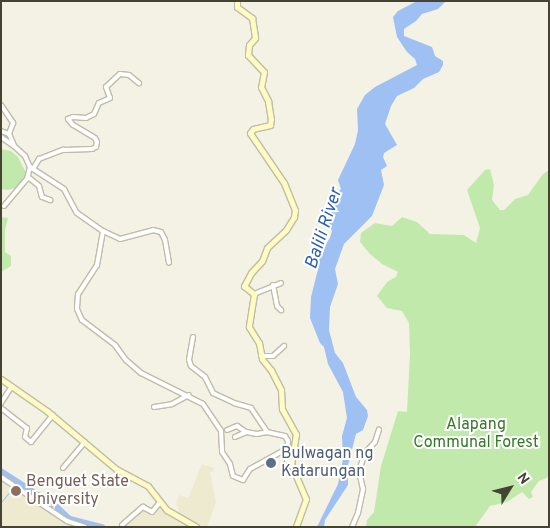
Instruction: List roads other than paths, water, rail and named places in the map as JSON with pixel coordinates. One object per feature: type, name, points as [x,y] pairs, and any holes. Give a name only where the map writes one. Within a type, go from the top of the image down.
[{"type":"street","points":[[237,1],[237,7],[252,18],[255,38],[249,45],[248,55],[264,72],[260,87],[268,101],[271,119],[270,125],[253,129],[250,133],[284,183],[295,210],[294,217],[286,230],[267,248],[262,261],[245,283],[245,288],[254,294]]},
{"type":"street","points":[[4,206],[28,176],[32,168],[44,157],[67,149],[92,149],[96,147],[97,142],[94,138],[73,125],[68,119],[73,116],[86,118],[94,114],[100,102],[110,98],[106,87],[120,74],[134,78],[138,83]]},
{"type":"street","points":[[1,105],[13,123],[9,134],[14,146]]},
{"type":"street","points":[[1,131],[9,134]]},
{"type":"street","points":[[1,137],[14,146],[32,168],[64,189],[77,213],[103,231],[120,238],[153,230],[161,232],[165,240],[169,263]]},
{"type":"street","points":[[28,176],[39,186],[42,196],[50,200]]},
{"type":"street","points":[[103,231],[97,265],[78,294],[76,305],[80,316],[115,345],[126,360],[141,373],[189,395],[203,404],[219,427],[222,452],[230,464],[232,475],[235,477],[243,480],[250,468],[288,448]]},
{"type":"street","points":[[254,294],[272,285],[282,283]]},
{"type":"street","points":[[272,285],[277,306],[281,310]]},
{"type":"street","points":[[254,294],[249,324],[259,343],[261,356],[280,388],[282,411],[289,418],[296,434],[291,464]]},
{"type":"street","points":[[193,337],[188,360],[191,366],[204,377],[213,393],[234,404],[251,408],[267,432]]},
{"type":"street","points":[[261,356],[273,356],[284,346]]},
{"type":"street","points":[[1,379],[53,415],[116,469],[151,488],[167,510],[196,526]]},
{"type":"street","points":[[1,403],[12,386]]},
{"type":"street","points":[[154,407],[172,404],[189,395]]},
{"type":"street","points":[[1,408],[25,426],[28,431],[25,439],[31,442],[53,415]]},
{"type":"street","points":[[228,430],[237,426],[246,432],[257,434],[267,432],[285,436],[288,448],[287,460],[291,464],[306,499],[296,527]]},
{"type":"street","points":[[352,527],[358,513],[363,489],[359,471],[365,453],[375,442],[379,430]]},
{"type":"street","points":[[234,437],[246,432]]},
{"type":"street","points":[[63,468],[85,442]]},
{"type":"street","points":[[1,477],[68,521],[85,527]]},
{"type":"street","points":[[122,525],[143,507],[153,511],[160,502]]},
{"type":"water","points":[[417,1],[446,1],[438,9],[422,14],[416,21],[404,29],[404,36],[432,47],[435,56],[443,61],[443,65],[439,72],[423,79],[414,88],[397,96],[391,106],[385,124],[397,145],[384,153],[383,157],[387,166],[381,170],[384,185],[372,216],[344,244],[335,269],[338,284],[330,307],[329,330],[335,353],[343,363],[356,397],[367,410],[368,416],[363,430],[356,434],[348,465],[348,485],[325,520],[324,527],[317,527],[338,484],[343,459],[342,436],[347,418],[343,392],[328,364],[324,347],[320,343],[310,318],[311,297],[319,265],[317,257],[330,238],[332,231],[324,218],[331,209],[332,199],[341,189],[338,180],[355,144],[358,130],[357,109],[365,95],[375,87],[417,65],[415,59],[407,52],[397,37],[393,17],[398,11]]},
{"type":"waterway","points":[[1,471],[57,507],[70,519],[102,527]]},
{"type":"waterway","points":[[1,502],[12,489]]},
{"type":"place","name":"Bulwagan ng Katarungan","points":[[271,463]]},
{"type":"place","name":"Benguet State University","points":[[16,491]]},
{"type":"water label","name":"Balili River","points":[[325,229]]},
{"type":"park label","name":"Alapang Communal Forest","points":[[476,434]]}]
